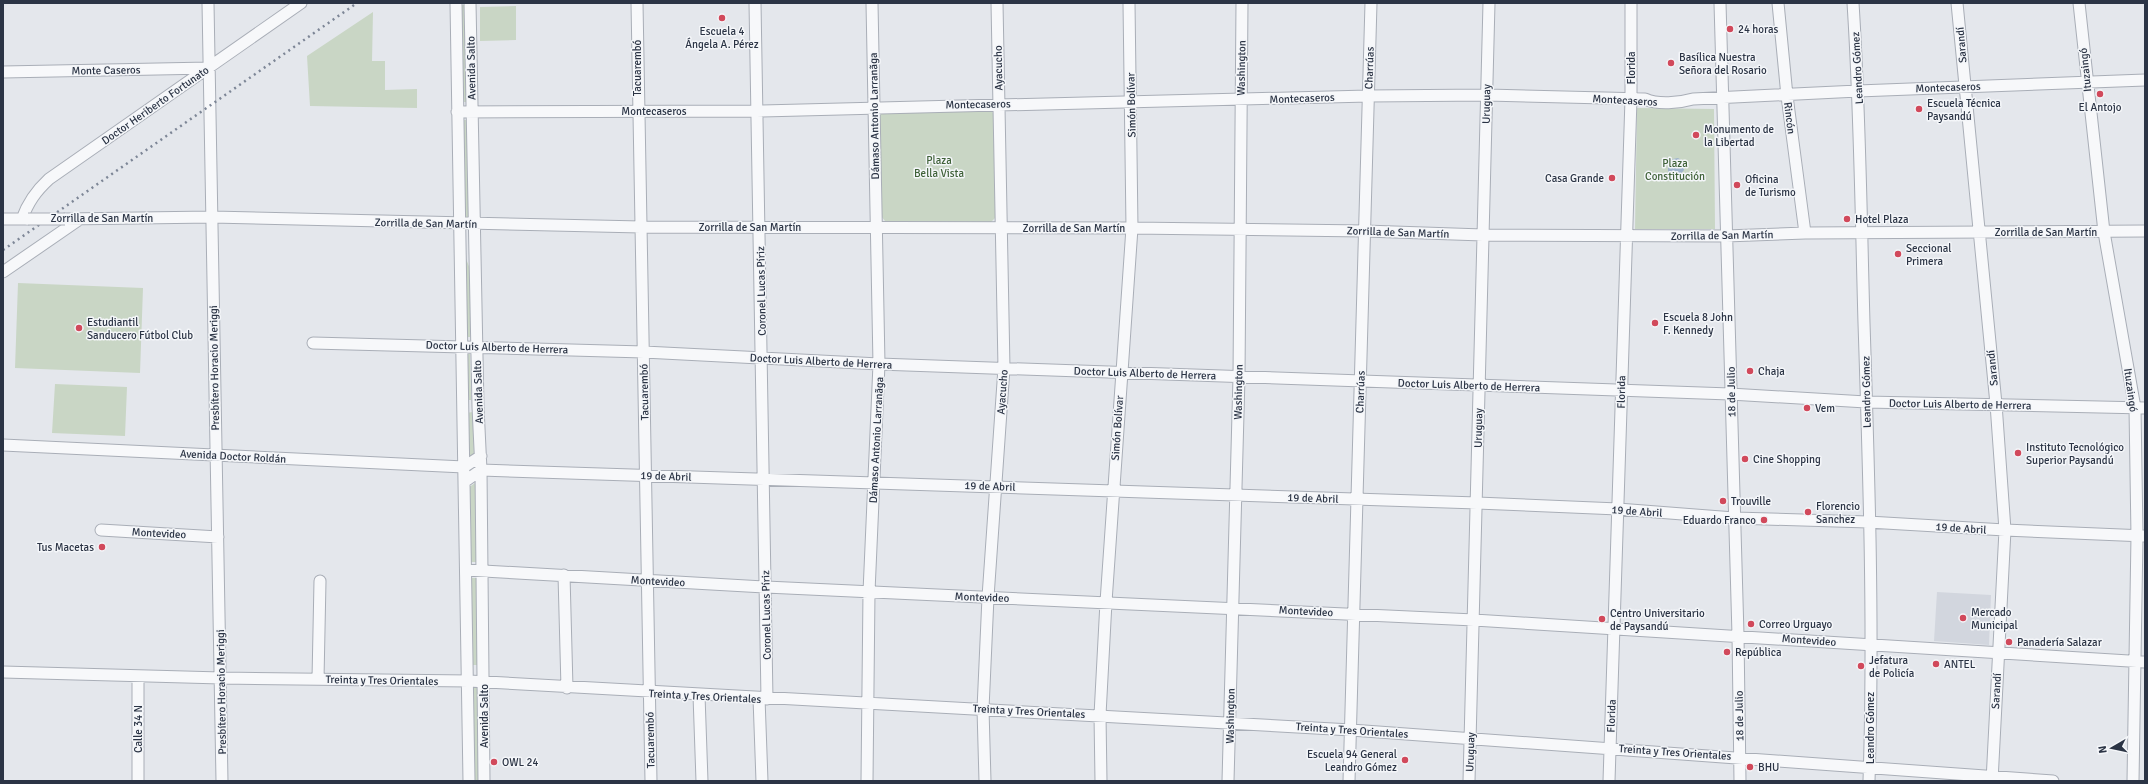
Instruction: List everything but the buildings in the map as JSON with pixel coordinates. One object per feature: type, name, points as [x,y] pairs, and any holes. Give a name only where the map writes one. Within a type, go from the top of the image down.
[{"type":"street","name":"Presbítero Horacio Meriggi","points":[[208,3],[222,781]]},
{"type":"street","name":"Doctor Heriberto Fortunato","points":[[25,219],[28,204],[37,190],[49,178],[301,3]]},
{"type":"street","name":"Avenida Salto","points":[[456,3],[458,224],[464,467],[469,781]]},
{"type":"street","name":"Avenida Salto","points":[[470,3],[478,407],[481,456],[484,781]]},
{"type":"street","name":"Tacuarembó","points":[[637,3],[651,781]]},
{"type":"street","name":"Coronel Lucas Píriz","points":[[755,3],[766,587],[762,781]]},
{"type":"street","name":"Dámaso Antonio Larranãga","points":[[867,781],[869,592],[880,364],[872,3]]},
{"type":"street","name":"Ayacucho","points":[[985,781],[983,708],[988,597],[1004,368],[997,3]]},
{"type":"street","name":"Simón Bolívar","points":[[1101,781],[1100,715],[1106,602],[1132,228],[1129,3]]},
{"type":"street","name":"Washington","points":[[1228,781],[1239,377],[1242,3]]},
{"type":"street","name":"Charrúas","points":[[1349,781],[1371,3]]},
{"type":"street","name":"Uruguay","points":[[1469,781],[1489,3]]},
{"type":"street","name":"Florida","points":[[1610,781],[1630,98],[1631,3]]},
{"type":"street","name":"18 de Julio","points":[[1720,3],[1732,394],[1740,781]]},
{"type":"street","name":"Rincón","points":[[1778,3],[1787,96],[1805,233]]},
{"type":"street","name":"Leandro Gómez","points":[[1853,3],[1858,91],[1866,402],[1870,644],[1869,781]]},
{"type":"street","name":"Sarandí","points":[[1957,3],[1978,232],[1996,404],[2005,530],[1992,779]]},
{"type":"street","name":"Ituzaingó","points":[[2078,3],[2104,232],[2140,408],[2140,662],[2133,781]]},
{"type":"street","name":"Monte Caseros","points":[[3,72],[209,68]]},
{"type":"street","name":"Montecaseros","points":[[457,112],[757,111],[1131,101],[1487,95],[1630,98],[1645,99],[1652,102],[1964,86],[2145,80]]},
{"type":"street","name":"Zorrilla de San Martín","points":[[3,219],[212,217],[458,224],[641,227],[760,228],[876,226],[1132,228],[1483,234],[1726,236],[1805,233],[2145,231]]},
{"type":"street","points":[[3,272],[80,219]]},
{"type":"street","name":"Doctor Luis Alberto de Herrera","points":[[313,343],[477,346],[644,352],[880,364],[1732,394],[1866,402],[2140,408]]},
{"type":"street","points":[[462,406],[478,407]]},
{"type":"street","name":"Avenida Doctor Roldán","points":[[3,445],[464,467]]},
{"type":"street","points":[[464,467],[481,456]]},
{"type":"street","points":[[464,482],[481,470]]},
{"type":"street","name":"19 de Abril","points":[[481,470],[1477,503],[1618,509],[1734,518],[1868,522],[2141,536]]},
{"type":"street","name":"Montevideo","points":[[101,530],[218,537]]},
{"type":"street","name":"Montevideo","points":[[466,570],[766,587],[1614,627],[1998,654],[2140,662]]},
{"type":"street","points":[[564,575],[566,688]]},
{"type":"street","points":[[318,679],[320,581]]},
{"type":"street","name":"Treinta y Tres Orientales","points":[[3,672],[221,678],[468,681],[763,699],[983,708],[1470,738],[1870,767],[1992,779],[2053,781]]},
{"type":"street","name":"Calle 34 N","points":[[138,676],[138,781]]},
{"type":"street","points":[[699,695],[702,781]]},
{"type":"shaded area","name":"Mercado Municipal","points":[[1937,592],[1991,595],[1989,645],[1934,641]]},
{"type":"green space","points":[[459,5],[465,5],[466,102],[460,102]]},
{"type":"green space","points":[[516,6],[516,40],[480,41],[480,7]]},
{"type":"green space","points":[[373,12],[372,61],[385,61],[385,90],[417,89],[417,108],[310,106],[307,56]]},
{"type":"green space","name":"Plaza Constitución","points":[[1637,108],[1714,109],[1715,229],[1635,229]]},
{"type":"green space","name":"Plaza Bella Vista","points":[[991,110],[993,113],[996,217],[991,222],[885,221],[881,216],[880,115],[883,112]]},
{"type":"green space","points":[[461,120],[469,120],[471,219],[462,219]]},
{"type":"green space","points":[[462,227],[466,227],[465,256],[470,269],[470,337],[464,337]]},
{"type":"green space","name":"Estudiantil Sanducero Fútbol Club","points":[[18,283],[143,288],[140,373],[15,368]]},
{"type":"green space","points":[[464,354],[470,354],[471,400],[465,400]]},
{"type":"green space","points":[[55,384],[127,387],[125,436],[52,433]]},
{"type":"green space","points":[[473,412],[474,456],[469,458],[466,413]]},
{"type":"green space","points":[[475,483],[477,562],[470,562],[468,488]]},
{"type":"green space","points":[[471,578],[478,578],[479,665],[472,665]]},
{"type":"green space","points":[[471,688],[478,688],[480,781],[473,781]]},
{"type":"water","points":[[1678,158],[1684,162],[1684,170],[1680,175],[1675,176],[1668,172],[1668,164],[1673,159]]},
{"type":"railway","points":[[3,250],[357,3]]},
{"type":"place","name":"Escuela 4 Ángela A. Pérez","points":[[722,18]]},
{"type":"place","name":"24 horas","points":[[1730,29]]},
{"type":"place","name":"Basílica Nuestra Señora del Rosario","points":[[1671,63]]},
{"type":"place","name":"El Antojo","points":[[2100,94]]},
{"type":"place","name":"Escuela Técnica Paysandú","points":[[1919,109]]},
{"type":"place","name":"Monumento de la Libertad","points":[[1696,135]]},
{"type":"place","name":"Casa Grande","points":[[1612,178]]},
{"type":"place","name":"Oficina de Turismo","points":[[1737,185]]},
{"type":"place","name":"Hotel Plaza","points":[[1847,219]]},
{"type":"place","name":"Seccional Primera","points":[[1898,254]]},
{"type":"place","name":"Escuela 8 John F. Kennedy","points":[[1655,323]]},
{"type":"place","name":"Estudiantil Sanducero Fútbol Club","points":[[79,328]]},
{"type":"place","name":"Chaja","points":[[1750,371]]},
{"type":"place","name":"Vem","points":[[1807,408]]},
{"type":"place","name":"Instituto Tecnológico Superior Paysandú","points":[[2018,453]]},
{"type":"place","name":"Cine Shopping","points":[[1745,459]]},
{"type":"place","name":"Trouville","points":[[1723,501]]},
{"type":"place","name":"Florencio Sanchez","points":[[1808,512]]},
{"type":"place","name":"Eduardo Franco","points":[[1764,520]]},
{"type":"place","name":"Tus Macetas","points":[[102,547]]},
{"type":"place","name":"Mercado Municipal","points":[[1963,618]]},
{"type":"place","name":"Centro Universitario de Paysandú","points":[[1602,619]]},
{"type":"place","name":"Correo Urguayo","points":[[1751,624]]},
{"type":"place","name":"Panadería Salazar","points":[[2009,642]]},
{"type":"place","name":"República","points":[[1727,652]]},
{"type":"place","name":"ANTEL","points":[[1936,664]]},
{"type":"place","name":"Jefatura de Policía","points":[[1861,666]]},
{"type":"place","name":"Escuela 94 General Leandro Gómez","points":[[1405,760]]},
{"type":"place","name":"OWL 24","points":[[494,762]]},
{"type":"place","name":"BHU","points":[[1750,767]]}]
